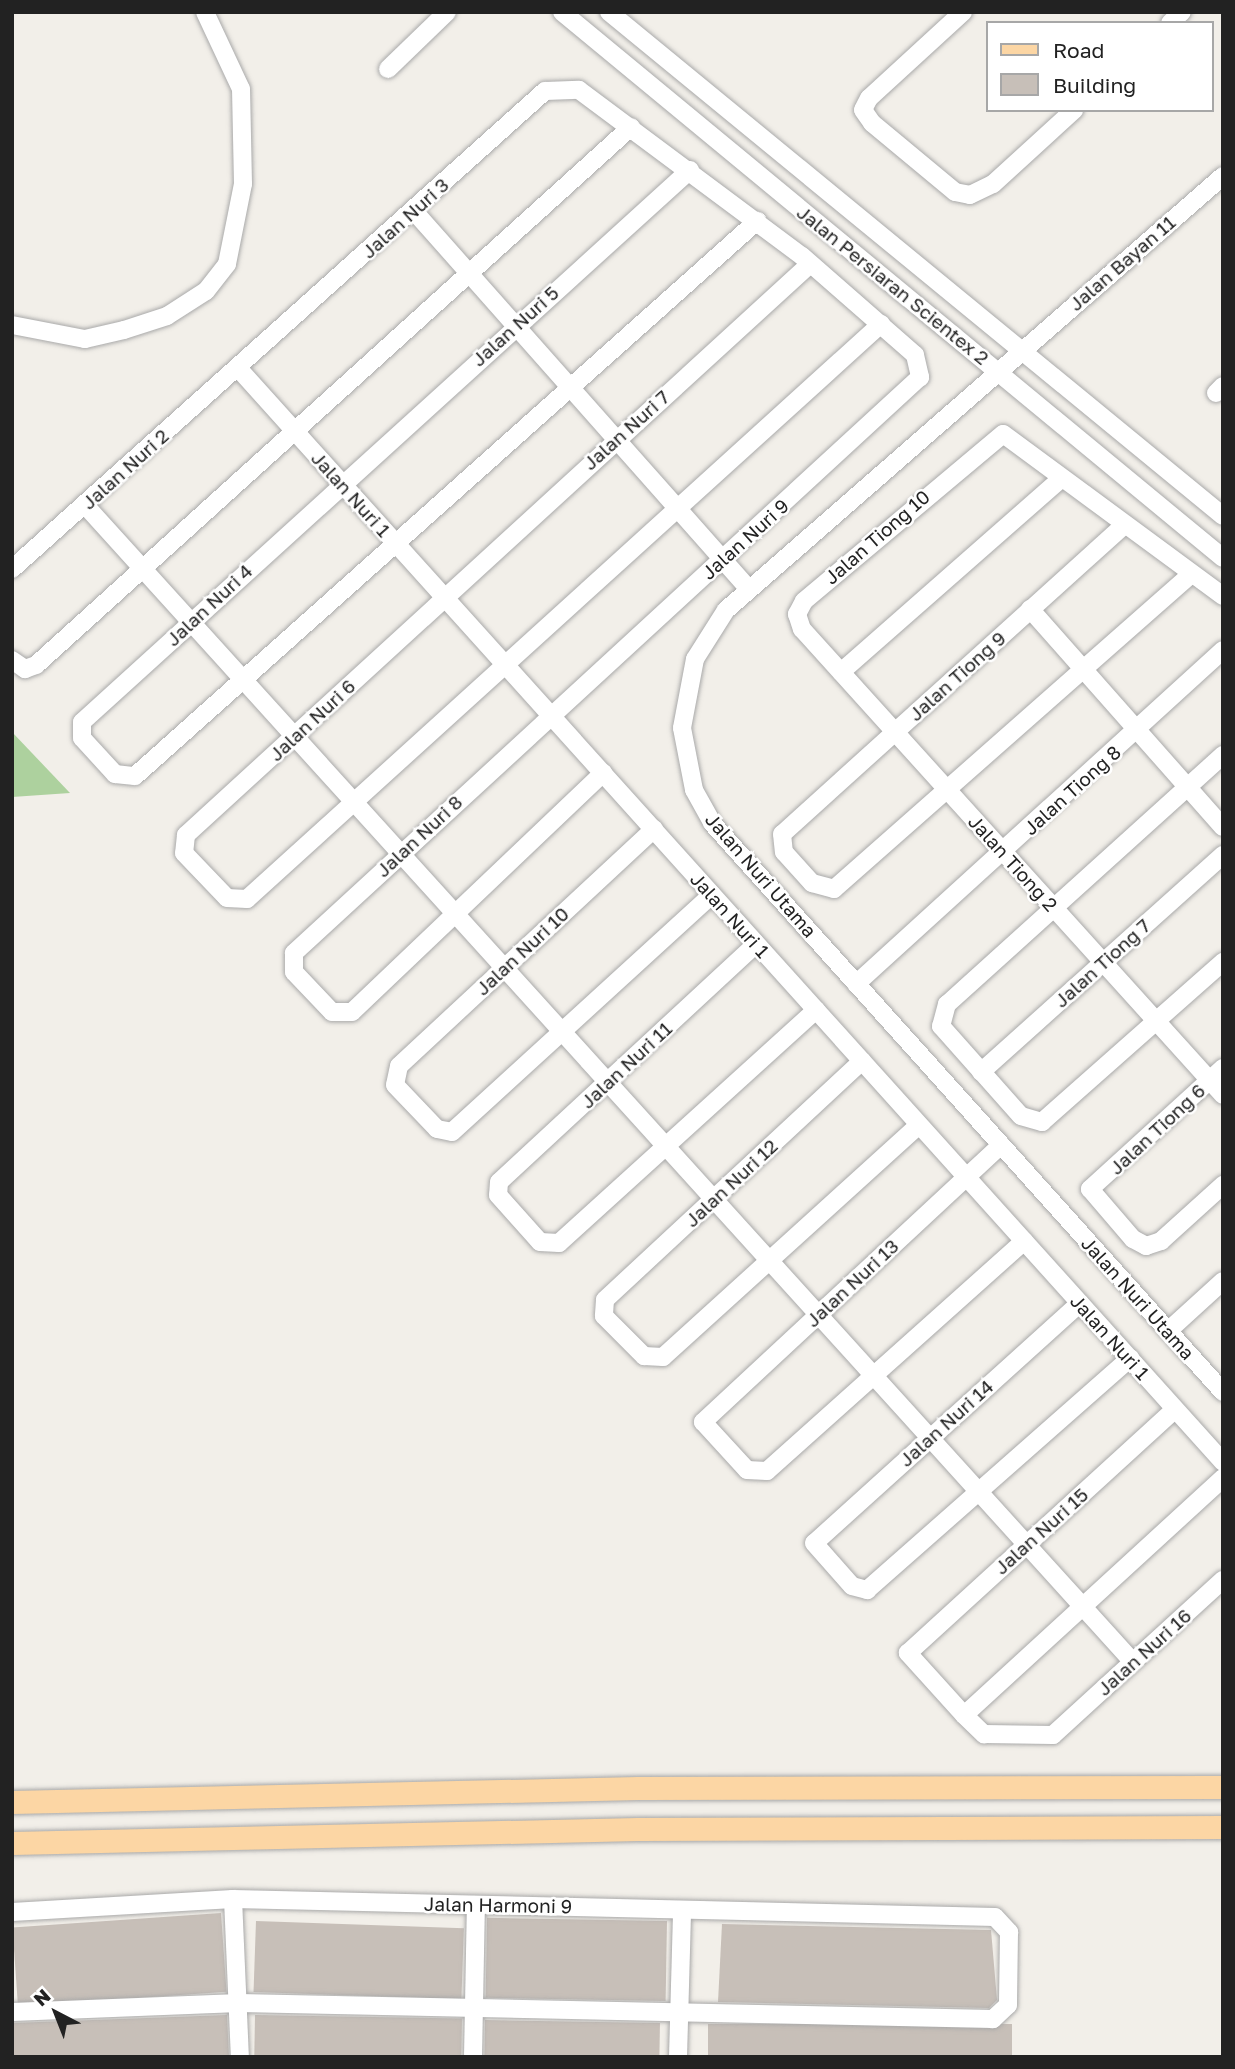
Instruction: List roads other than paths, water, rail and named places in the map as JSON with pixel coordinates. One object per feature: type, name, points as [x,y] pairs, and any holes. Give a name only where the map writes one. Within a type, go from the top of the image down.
[{"type":"main road","points":[[12,1802],[638,1788],[1223,1787]]},
{"type":"main road","points":[[12,1843],[638,1829],[1223,1827]]},
{"type":"street","points":[[12,325],[85,338],[124,330],[167,316],[206,291],[227,264],[243,184],[242,100],[228,52],[205,12]]},
{"type":"street","points":[[388,69],[447,12]]},
{"type":"street","name":"Jalan Persiaran Scientex 2","points":[[562,12],[1223,558]]},
{"type":"street","name":"Jalan Persiaran Scientex 2","points":[[609,12],[1223,516]]},
{"type":"street","points":[[963,12],[869,98],[863,110],[955,192],[971,195],[993,184],[1072,112]]},
{"type":"street","name":"Jalan Nuri 3","points":[[238,368],[545,91],[579,90],[631,127]]},
{"type":"street","points":[[12,660],[25,668],[36,665],[631,127],[757,221],[881,324],[355,802]]},
{"type":"street","name":"Jalan Nuri 5","points":[[340,482],[690,170]]},
{"type":"street","name":"Jalan Bayan 11","points":[[1021,350],[1223,176]]},
{"type":"street","points":[[413,210],[748,588]]},
{"type":"street","points":[[243,679],[757,221]]},
{"type":"street","name":"Jalan Nuri 7","points":[[443,596],[810,264]]},
{"type":"street","name":"Jalan Nuri 9","points":[[549,714],[914,388],[920,368],[915,355],[881,324]]},
{"type":"street","name":"Jalan Nuri Utama","points":[[1021,350],[748,588],[695,659],[685,692],[685,760],[712,823],[1223,1392]]},
{"type":"street","name":"Jalan Nuri 1","points":[[238,368],[1223,1462]]},
{"type":"street","name":"Jalan Nuri 2","points":[[12,569],[238,368]]},
{"type":"street","name":"Jalan Tiong 10","points":[[804,631],[797,614],[804,601],[996,435],[1010,435],[1062,478]]},
{"type":"street","points":[[841,672],[1062,478],[1122,527],[1223,596]]},
{"type":"street","name":"Jalan Nuri 4","points":[[243,679],[130,778],[115,774],[79,730],[340,482]]},
{"type":"street","points":[[85,505],[670,1146],[1025,1546],[1133,1662]]},
{"type":"street","name":"Jalan Tiong 9","points":[[946,790],[834,889],[812,883],[785,852],[779,838],[1122,527]]},
{"type":"street","points":[[946,790],[1191,574]]},
{"type":"street","name":"Jalan Nuri 6","points":[[355,802],[243,901],[227,898],[181,844],[443,596]]},
{"type":"street","points":[[1030,609],[1223,827]]},
{"type":"street","name":"Jalan Tiong 2","points":[[804,631],[1156,1022],[1216,1074],[1223,1095]]},
{"type":"street","name":"Jalan Tiong 8","points":[[856,984],[1138,732],[1223,650]]},
{"type":"street","name":"Jalan Nuri 8","points":[[456,912],[347,1015],[332,1012],[290,961],[549,714]]},
{"type":"street","points":[[1223,755],[1053,907],[942,1011],[945,1032],[1021,1116],[1042,1122],[1223,962]]},
{"type":"street","points":[[456,912],[603,773]]},
{"type":"street","name":"Jalan Nuri 10","points":[[565,1031],[452,1132],[437,1129],[393,1074],[653,830]]},
{"type":"street","name":"Jalan Tiong 7","points":[[981,1072],[1223,855]]},
{"type":"street","points":[[565,1031],[712,895]]},
{"type":"street","name":"Jalan Nuri 11","points":[[670,1146],[555,1246],[540,1242],[497,1188],[756,944]]},
{"type":"street","points":[[670,1146],[816,1010]]},
{"type":"street","name":"Jalan Nuri 12","points":[[771,1259],[659,1360],[643,1356],[601,1306],[862,1061]]},
{"type":"street","name":"Jalan Tiong 6","points":[[1216,1074],[1090,1189],[1133,1239],[1146,1246],[1161,1241],[1223,1185]]},
{"type":"street","points":[[771,1259],[919,1125]]},
{"type":"street","name":"Jalan Nuri 13","points":[[875,1375],[762,1474],[747,1470],[703,1422],[1001,1145]]},
{"type":"street","points":[[875,1375],[1024,1241]]},
{"type":"street","points":[[1168,1331],[1223,1281]]},
{"type":"street","name":"Jalan Nuri 14","points":[[979,1492],[867,1590],[852,1586],[814,1543],[1080,1303]]},
{"type":"street","points":[[979,1492],[1129,1358]]},
{"type":"street","name":"Jalan Nuri 15","points":[[964,1714],[908,1653],[1174,1410]]},
{"type":"street","points":[[964,1714],[1223,1478]]},
{"type":"street","name":"Jalan Nuri 16","points":[[964,1714],[988,1734],[1046,1736],[1065,1724],[1223,1580]]},
{"type":"street","points":[[233,1899],[240,2057]]},
{"type":"street","name":"Jalan Harmoni 9","points":[[12,1912],[233,1899],[985,1917],[1001,1919],[1009,1932],[1008,2005],[999,2018],[679,2012]]},
{"type":"street","points":[[473,2057],[476,1905]]},
{"type":"street","points":[[678,2057],[682,1910]]},
{"type":"street","points":[[12,2012],[239,2003],[679,2012]]}]
